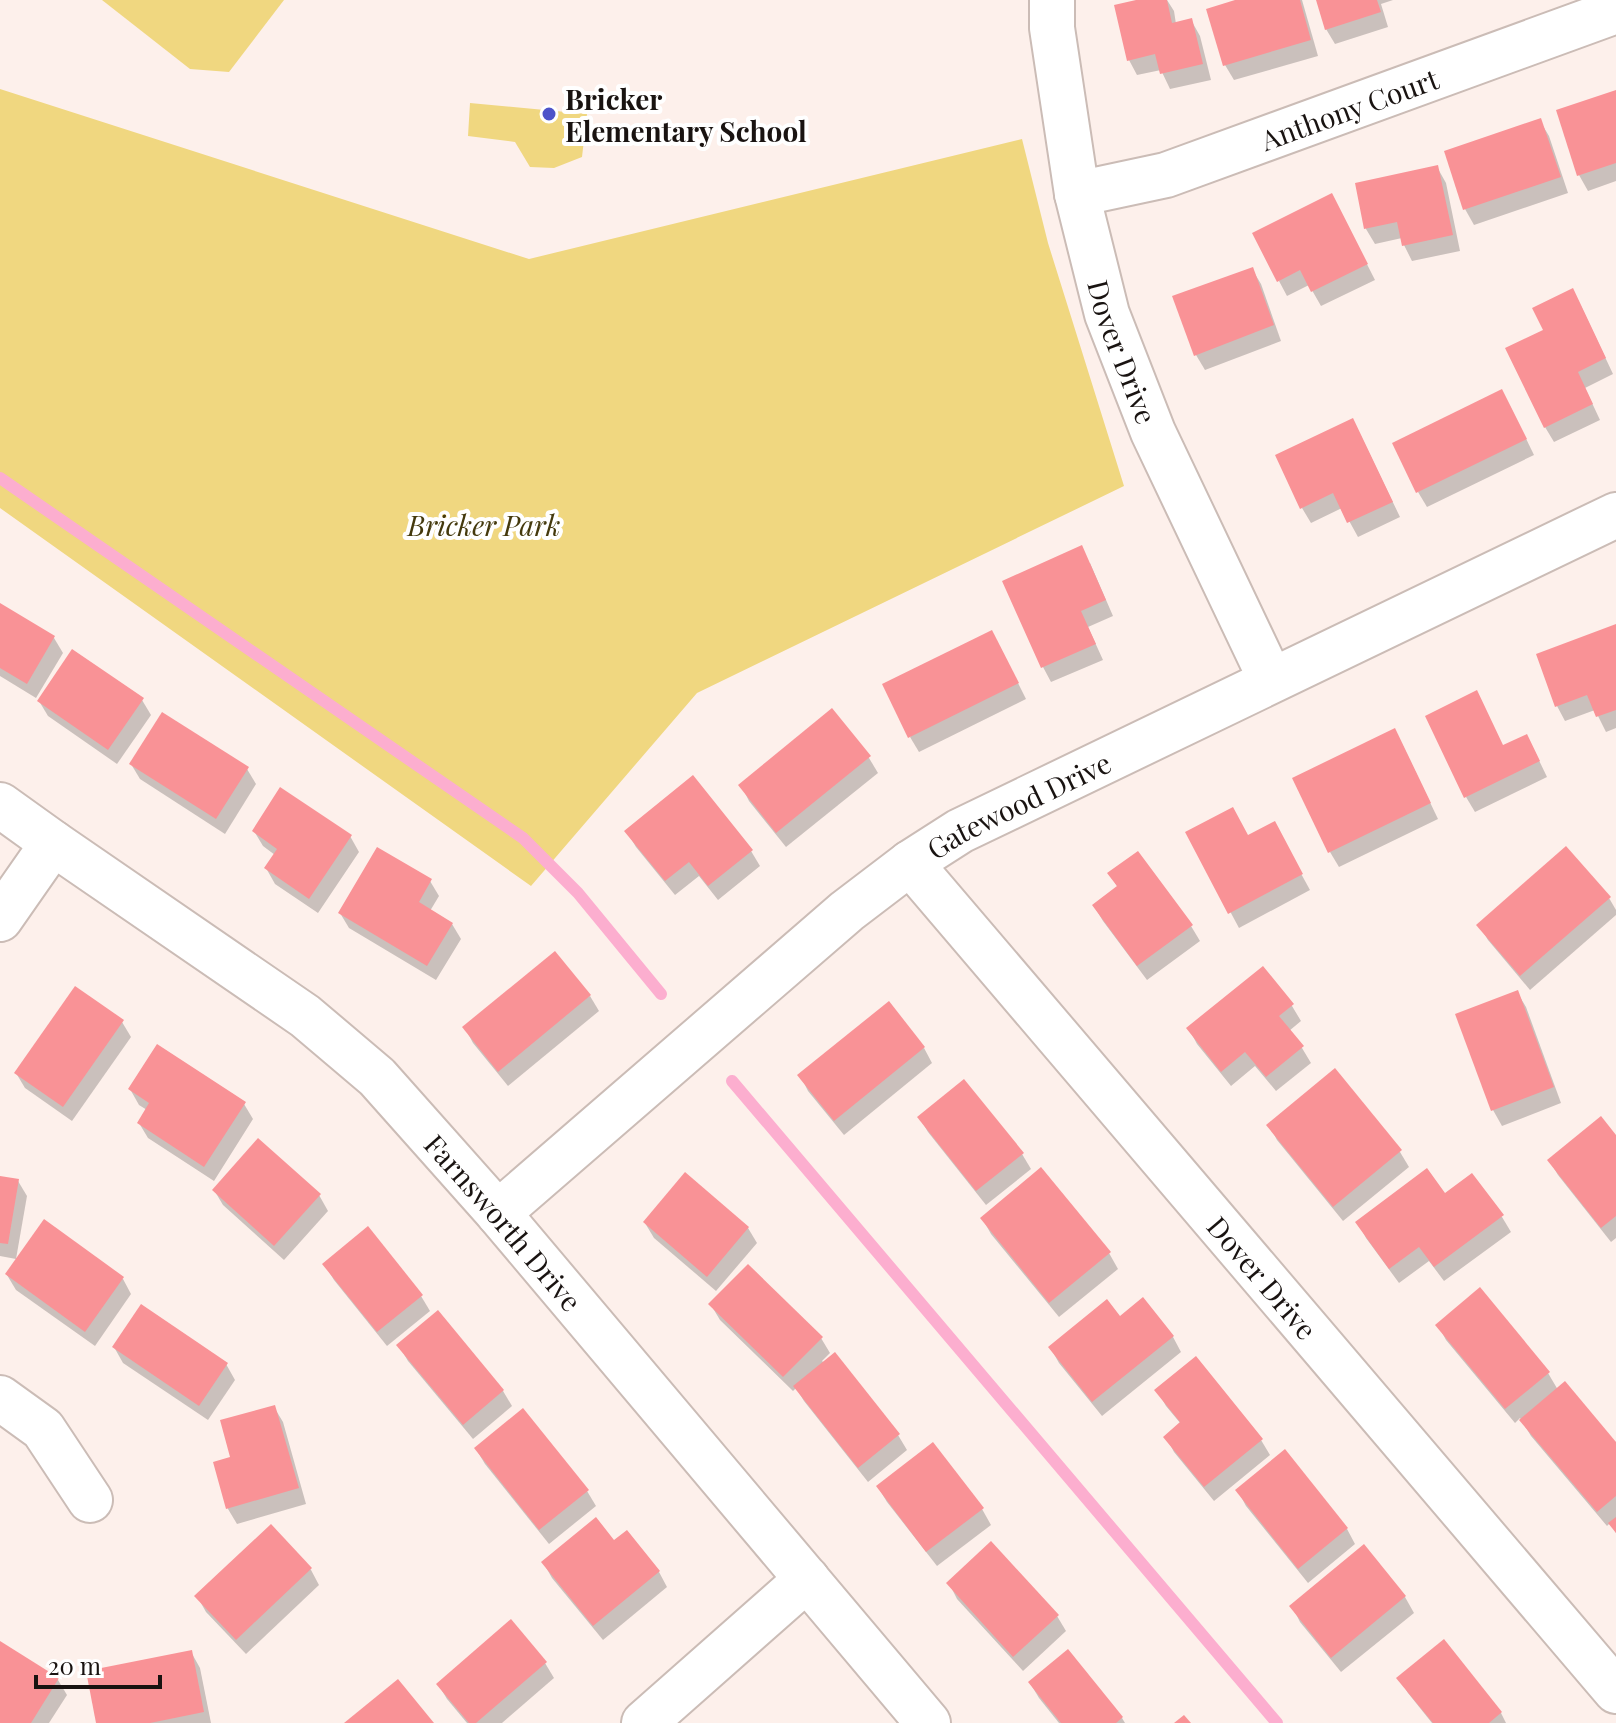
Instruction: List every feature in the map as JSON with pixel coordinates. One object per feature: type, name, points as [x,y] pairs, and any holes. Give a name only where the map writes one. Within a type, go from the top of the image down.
[{"type":"street","name":"Dover Drive","points":[[1052,0],[1052,28],[1077,194],[1107,314],[1153,432],[1271,680]]},
{"type":"street","name":"Anthony Court","points":[[1077,194],[1166,175],[1616,11]]},
{"type":"street","name":"Gatewood Drive","points":[[498,1213],[847,911],[910,863],[960,831],[1616,515]]},
{"type":"street","name":"Farnsworth Drive","points":[[0,805],[305,1016],[377,1077],[498,1213],[928,1723]]},
{"type":"street","points":[[0,919],[53,843]]},
{"type":"street","name":"Dover Drive","points":[[910,863],[1616,1691]]},
{"type":"street","points":[[0,1398],[43,1429],[90,1500]]},
{"type":"street","points":[[644,1723],[807,1579]]},
{"type":"green space","points":[[102,0],[284,0],[229,72],[190,69]]},
{"type":"green space","name":"Bricker Park","points":[[0,89],[529,259],[1022,139],[1048,243],[1124,486],[697,693],[531,886],[0,508]]},
{"type":"green space","points":[[470,103],[587,114],[582,157],[554,168],[530,167],[515,142],[468,136]]},
{"type":"building","points":[[1136,0],[1167,0],[1172,23],[1192,18],[1203,64],[1160,74],[1155,54],[1127,61],[1114,5]]},
{"type":"building","points":[[1235,0],[1300,0],[1311,40],[1223,66],[1206,9]]},
{"type":"building","points":[[1316,0],[1377,0],[1381,12],[1325,30]]},
{"type":"building","points":[[1616,90],[1616,163],[1577,176],[1556,110]]},
{"type":"building","points":[[1541,118],[1561,177],[1463,210],[1444,151]]},
{"type":"building","points":[[1438,165],[1453,235],[1402,246],[1397,222],[1364,229],[1355,183]]},
{"type":"building","points":[[1332,193],[1368,264],[1311,292],[1300,270],[1277,282],[1252,233]]},
{"type":"building","points":[[1253,267],[1274,325],[1194,356],[1172,296]]},
{"type":"building","points":[[1573,288],[1606,358],[1578,372],[1593,404],[1544,428],[1505,348],[1543,330],[1532,308]]},
{"type":"building","points":[[1502,389],[1527,439],[1416,493],[1392,443]]},
{"type":"building","points":[[1353,418],[1393,502],[1347,523],[1333,493],[1300,509],[1275,455]]},
{"type":"building","points":[[1082,545],[1106,600],[1081,611],[1096,644],[1041,668],[1002,581]]},
{"type":"building","points":[[0,603],[55,636],[27,684],[0,668]]},
{"type":"building","points":[[1616,624],[1616,710],[1596,717],[1587,695],[1555,707],[1536,654]]},
{"type":"building","points":[[992,630],[1019,683],[908,738],[882,684]]},
{"type":"building","points":[[72,649],[144,698],[108,750],[37,701]]},
{"type":"building","points":[[1477,690],[1503,745],[1527,734],[1540,761],[1464,798],[1425,716]]},
{"type":"building","points":[[832,708],[871,756],[776,833],[738,785]]},
{"type":"building","points":[[162,712],[249,767],[216,819],[129,764]]},
{"type":"building","points":[[1395,728],[1431,803],[1328,853],[1292,778]]},
{"type":"building","points":[[693,775],[753,850],[708,886],[689,862],[665,881],[624,831]]},
{"type":"building","points":[[280,787],[352,835],[309,899],[264,868],[277,849],[252,831]]},
{"type":"building","points":[[1233,807],[1248,835],[1275,821],[1303,874],[1228,914],[1185,832]]},
{"type":"building","points":[[1566,846],[1611,897],[1520,976],[1476,925]]},
{"type":"building","points":[[377,847],[432,879],[419,902],[453,923],[427,966],[338,913]]},
{"type":"building","points":[[1138,851],[1193,925],[1137,966],[1092,905],[1117,886],[1107,873]]},
{"type":"building","points":[[555,951],[591,995],[498,1072],[462,1027]]},
{"type":"building","points":[[1263,966],[1294,1004],[1279,1016],[1304,1046],[1266,1077],[1245,1052],[1221,1072],[1186,1028]]},
{"type":"building","points":[[75,986],[124,1020],[63,1107],[14,1073]]},
{"type":"building","points":[[1518,990],[1554,1087],[1491,1111],[1455,1014]]},
{"type":"building","points":[[889,1001],[925,1047],[834,1121],[797,1075]]},
{"type":"building","points":[[157,1044],[246,1102],[204,1167],[137,1123],[149,1103],[128,1089]]},
{"type":"building","points":[[1335,1068],[1402,1150],[1333,1207],[1266,1125]]},
{"type":"building","points":[[964,1079],[1024,1153],[976,1191],[917,1117]]},
{"type":"building","points":[[1601,1116],[1616,1135],[1616,1216],[1601,1228],[1547,1160]]},
{"type":"building","points":[[258,1138],[321,1194],[274,1246],[212,1190]]},
{"type":"building","points":[[1041,1167],[1111,1252],[1049,1303],[980,1218]]},
{"type":"building","points":[[1427,1168],[1445,1193],[1472,1173],[1504,1215],[1434,1267],[1419,1247],[1389,1269],[1355,1222]]},
{"type":"building","points":[[685,1172],[749,1227],[707,1277],[643,1222]]},
{"type":"building","points":[[0,1176],[19,1179],[8,1244],[0,1243]]},
{"type":"building","points":[[44,1219],[124,1277],[85,1332],[5,1274]]},
{"type":"building","points":[[368,1226],[423,1295],[377,1332],[322,1264]]},
{"type":"building","points":[[748,1264],[823,1337],[783,1377],[708,1304]]},
{"type":"building","points":[[1480,1287],[1550,1372],[1505,1409],[1435,1325]]},
{"type":"building","points":[[1143,1297],[1174,1336],[1092,1402],[1048,1347],[1107,1299],[1120,1316]]},
{"type":"building","points":[[141,1304],[228,1363],[199,1406],[112,1347]]},
{"type":"building","points":[[438,1310],[504,1390],[463,1425],[396,1345]]},
{"type":"building","points":[[835,1352],[900,1434],[858,1468],[793,1386]]},
{"type":"building","points":[[1196,1356],[1263,1439],[1204,1487],[1163,1437],[1180,1422],[1154,1390]]},
{"type":"building","points":[[1565,1381],[1616,1442],[1616,1496],[1597,1512],[1519,1420]]},
{"type":"building","points":[[275,1405],[299,1488],[226,1509],[213,1462],[230,1457],[220,1420]]},
{"type":"building","points":[[523,1408],[589,1490],[539,1530],[474,1448]]},
{"type":"building","points":[[933,1442],[984,1508],[926,1552],[876,1486]]},
{"type":"building","points":[[1285,1449],[1348,1528],[1298,1569],[1235,1490]]},
{"type":"building","points":[[596,1517],[614,1540],[627,1530],[660,1571],[593,1626],[541,1562]]},
{"type":"building","points":[[1616,1517],[1616,1533],[1608,1523]]},
{"type":"building","points":[[271,1524],[312,1568],[236,1640],[194,1596]]},
{"type":"building","points":[[991,1541],[1059,1615],[1013,1657],[946,1583]]},
{"type":"building","points":[[1364,1544],[1406,1596],[1331,1658],[1289,1606]]},
{"type":"building","points":[[511,1619],[547,1662],[476,1723],[469,1723],[436,1684]]},
{"type":"building","points":[[1444,1639],[1502,1712],[1489,1723],[1433,1723],[1396,1678]]},
{"type":"building","points":[[0,1641],[59,1678],[31,1723],[0,1723]]},
{"type":"building","points":[[1068,1649],[1123,1717],[1116,1723],[1061,1723],[1028,1682]]},
{"type":"building","points":[[192,1650],[204,1712],[150,1723],[96,1723],[86,1671]]},
{"type":"building","points":[[398,1679],[434,1723],[344,1723]]},
{"type":"building","points":[[1184,1715],[1191,1723],[1174,1723]]},
{"type":"waterway","points":[[0,478],[523,838],[578,893],[661,994]]},
{"type":"waterway","points":[[732,1081],[1277,1723]]},
{"type":"place","name":"Bricker Elementary School","points":[[549,114]]}]
